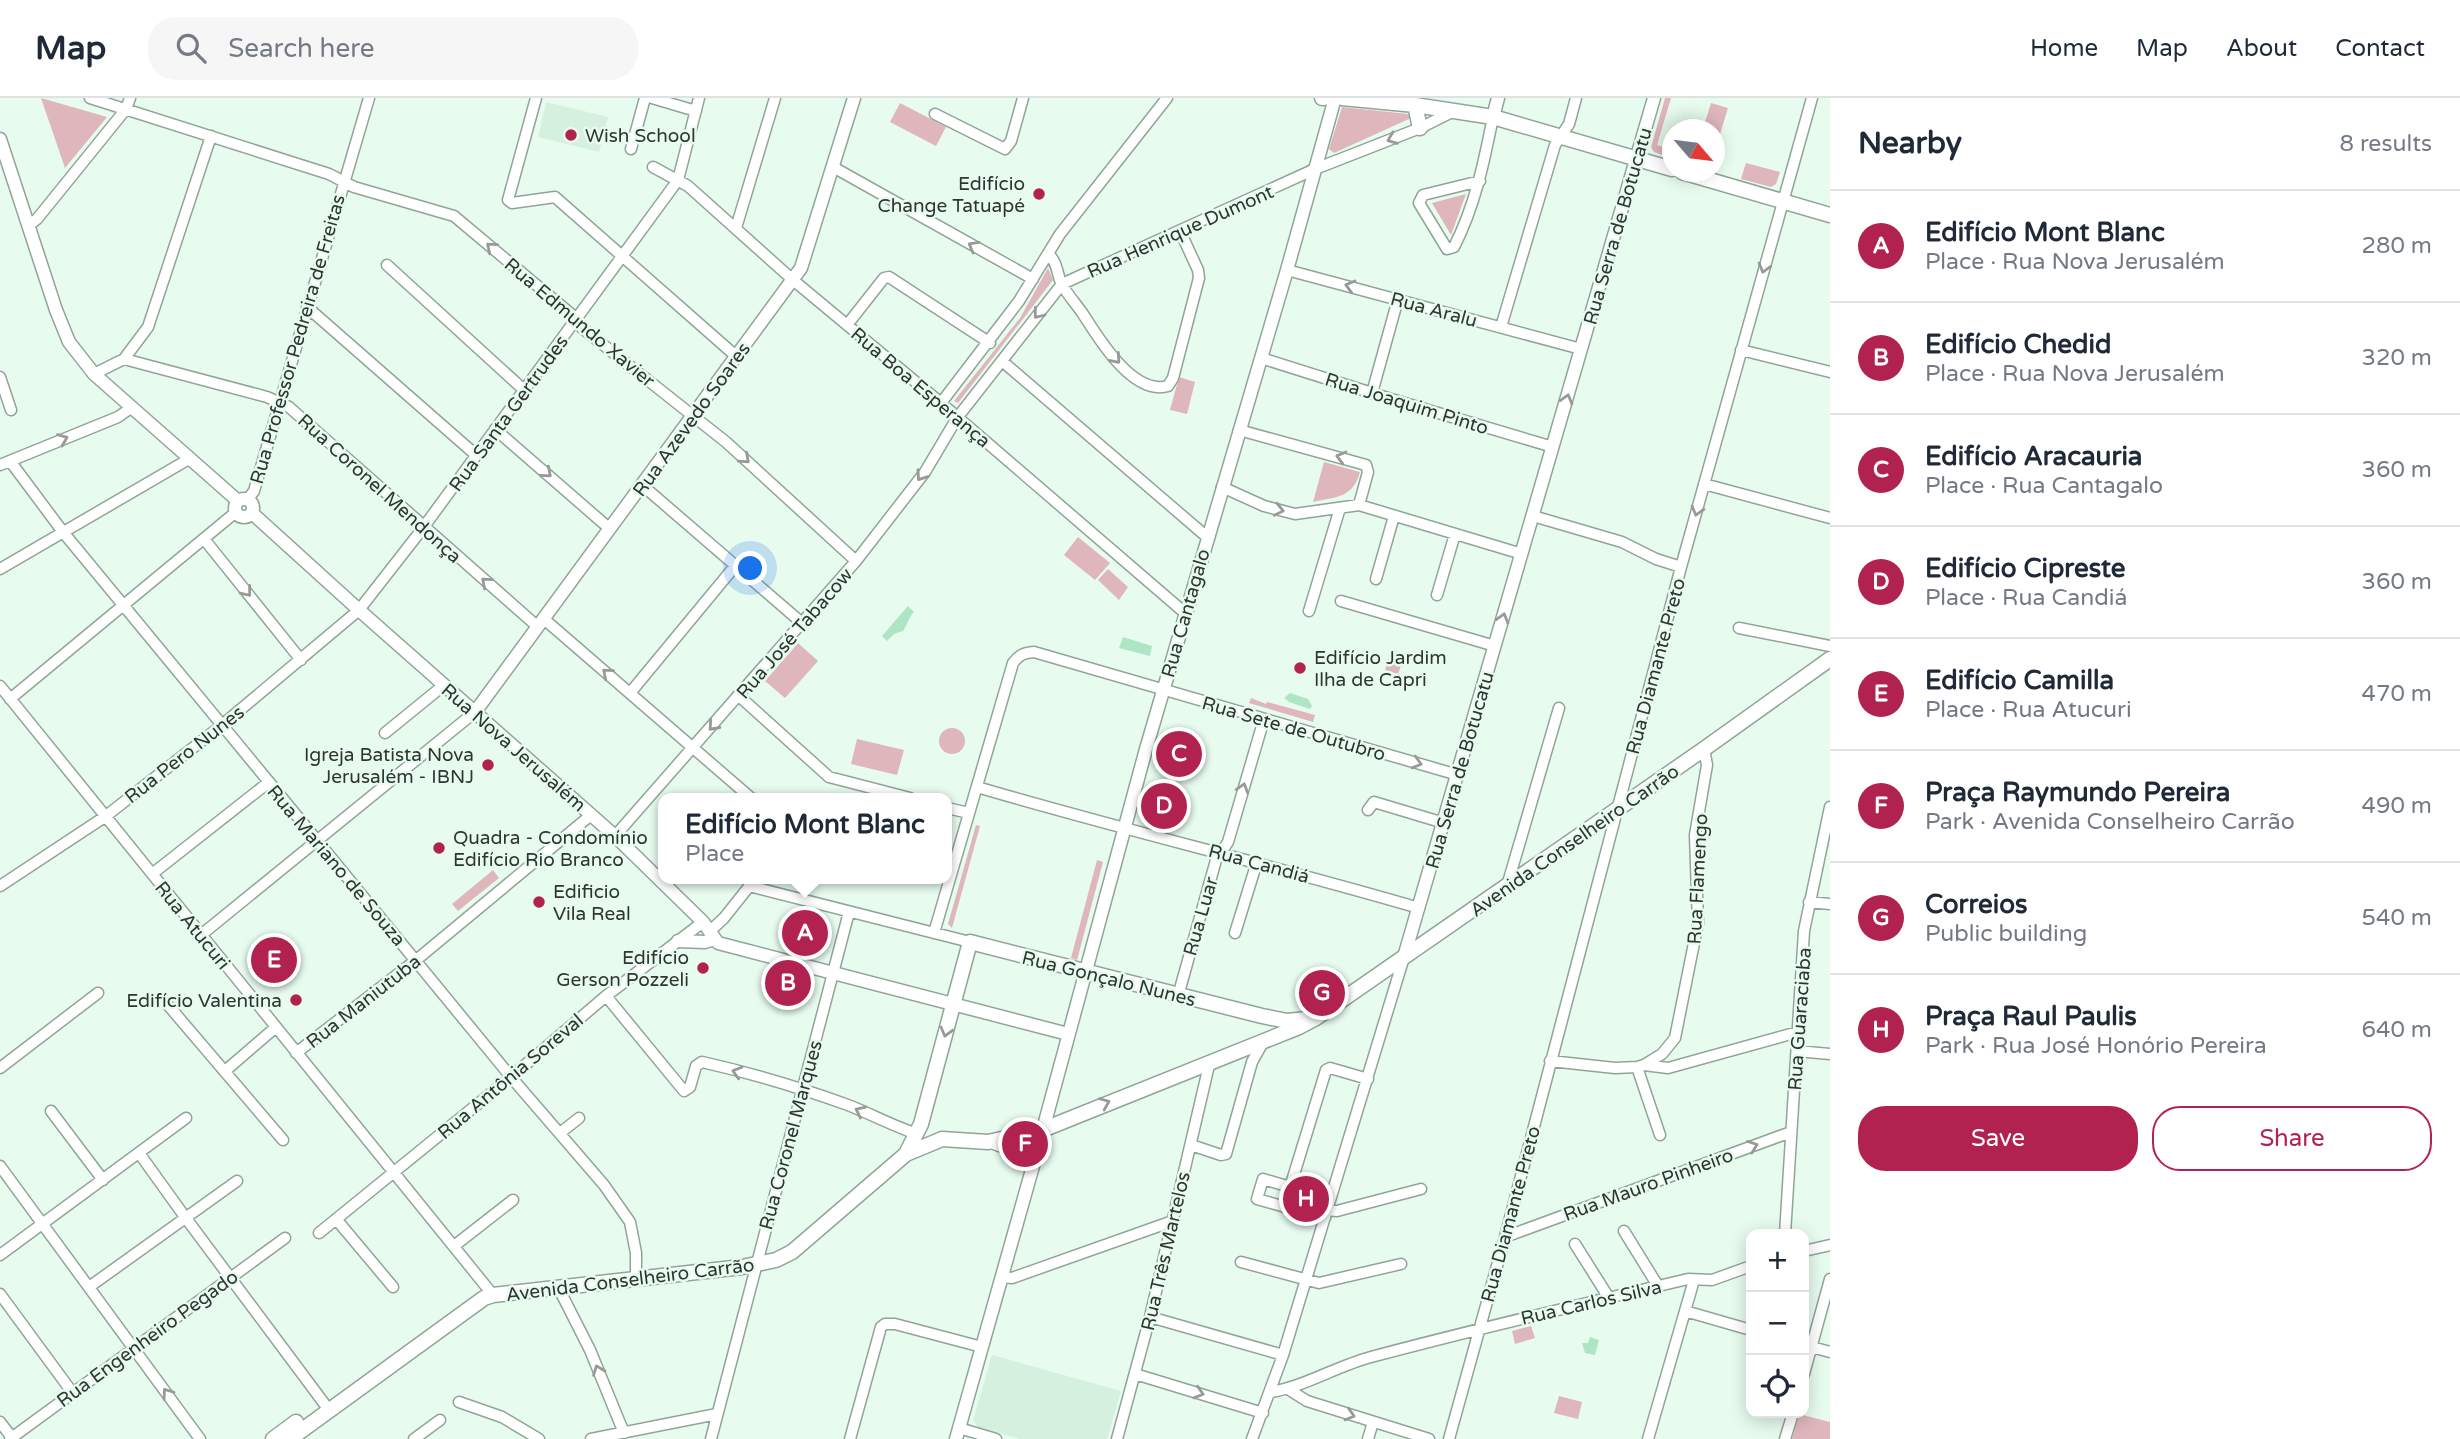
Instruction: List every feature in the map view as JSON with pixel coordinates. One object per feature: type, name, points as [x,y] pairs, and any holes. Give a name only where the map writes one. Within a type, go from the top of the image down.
[{"type":"main road","points":[[1342,98],[1446,106],[1561,135],[1662,166]]},
{"type":"main road","points":[[1415,105],[1420,128]]},
{"type":"main road","points":[[1716,182],[1830,215]]},
{"type":"main road","name":"Avenida Conselheiro Carrão","points":[[290,1439],[465,1299],[474,1295],[488,1296],[757,1265],[776,1260],[792,1252],[906,1154],[942,1139],[988,1142],[1042,1130],[1210,1061],[1281,1036],[1316,1018],[1830,659]]},
{"type":"main road","points":[[906,1154],[919,1129],[953,1003],[965,944]]},
{"type":"main road","name":"Rua Gonçalo Nunes","points":[[965,944],[1262,1016]]},
{"type":"main road","points":[[1262,1016],[1287,1021],[1316,1018]]},
{"type":"main road","points":[[1262,1016],[1267,1029],[1263,1042]]},
{"type":"main road","points":[[919,1129],[942,1139]]},
{"type":"main road","name":"Avenida Conselheiro Carrão","points":[[273,1439],[327,1407]]},
{"type":"street","name":"Rua Edmundo Xavier","points":[[90,98],[128,104],[211,136],[330,174],[354,187],[454,216],[577,319],[582,328],[694,415],[856,561]]},
{"type":"street","name":"Rua Professor Pedreira de Freitas","points":[[3,692],[124,605],[204,539],[254,491],[369,98]]},
{"type":"street","points":[[536,98],[508,200],[512,203],[555,197],[737,357]]},
{"type":"street","points":[[631,149],[645,98]]},
{"type":"street","points":[[652,98],[696,111]]},
{"type":"street","name":"Rua Santa Gertrudes","points":[[359,610],[424,528],[678,180],[699,98]]},
{"type":"street","points":[[736,228],[775,98]]},
{"type":"street","name":"Rua Azevedo Soares","points":[[475,712],[802,268],[854,98]]},
{"type":"street","points":[[935,114],[1005,149],[1009,146],[1023,98]]},
{"type":"street","points":[[942,403],[990,342],[1060,234],[1167,98]]},
{"type":"street","name":"Rua Cantagalo","points":[[957,1434],[1163,690],[1335,98]]},
{"type":"street","points":[[1480,181],[1423,195],[1419,200],[1447,249],[1452,249],[1459,238],[1480,181],[1498,98]]},
{"type":"street","points":[[1502,327],[1555,145],[1569,124],[1576,98]]},
{"type":"street","name":"Rua Serra de Botucatu","points":[[1252,1439],[1271,1392],[1368,1079],[1654,98]]},
{"type":"street","name":"Rua Diamante Preto","points":[[1449,1439],[1505,1237],[1681,567],[1812,98]]},
{"type":"street","points":[[29,225],[37,219],[128,104]]},
{"type":"street","name":"Rua Henrique Dumont","points":[[957,418],[1062,284],[1315,169],[1420,128],[1446,106]]},
{"type":"street","points":[[94,374],[124,359],[152,319],[211,136]]},
{"type":"street","points":[[0,139],[61,325],[69,342],[94,374],[240,504]]},
{"type":"street","name":"Rua Boa Esperança","points":[[653,167],[688,186],[793,280],[942,403],[1185,613]]},
{"type":"street","points":[[833,167],[1033,279]]},
{"type":"street","points":[[1048,254],[1052,257],[1062,284],[1120,365],[1150,386],[1159,389],[1168,386],[1173,378],[1199,278],[1180,232]]},
{"type":"street","points":[[387,265],[524,390]]},
{"type":"street","name":"Rua Aralu","points":[[1287,270],[1581,349]]},
{"type":"street","points":[[848,325],[884,278],[889,277],[990,342]]},
{"type":"street","points":[[1372,393],[1398,299]]},
{"type":"street","points":[[307,307],[476,455]]},
{"type":"street","points":[[1741,350],[1830,372]]},
{"type":"street","name":"Rua Joaquim Pinto","points":[[1261,358],[1553,447]]},
{"type":"street","name":"Rua Coronel Mendonça","points":[[124,359],[267,397],[295,411],[424,528],[630,693],[745,793]]},
{"type":"street","points":[[1002,361],[1207,537]]},
{"type":"street","points":[[0,377],[11,410]]},
{"type":"street","points":[[5,463],[118,417],[131,408]]},
{"type":"street","name":"Rua José Tabacow","points":[[615,836],[856,561],[925,472],[957,418]]},
{"type":"street","points":[[495,429],[610,529]]},
{"type":"street","points":[[1238,430],[1366,465],[1368,472],[1359,505]]},
{"type":"street","points":[[0,569],[189,459]]},
{"type":"street","name":"Rua Mariano de Souza","points":[[5,463],[511,1077],[604,1185],[629,1222],[636,1253],[636,1279]]},
{"type":"street","points":[[1704,484],[1830,518]]},
{"type":"street","points":[[642,485],[802,623]]},
{"type":"street","points":[[1222,487],[1281,512],[1295,514],[1359,505],[1521,554]]},
{"type":"street","name":"Rua Nova Jerusalém","points":[[240,504],[244,517],[252,513],[615,836],[658,879]]},
{"type":"street","points":[[1309,611],[1340,508]]},
{"type":"street","points":[[1376,579],[1394,516]]},
{"type":"street","points":[[1533,516],[1622,542],[1656,559],[1681,567]]},
{"type":"street","points":[[1437,595],[1455,534]]},
{"type":"street","points":[[204,539],[301,660]]},
{"type":"street","points":[[630,693],[735,566]]},
{"type":"street","points":[[1341,601],[1495,646]]},
{"type":"street","name":"Rua Pero Nunes","points":[[0,886],[106,816],[222,725],[359,610]]},
{"type":"street","points":[[1740,628],[1830,646]]},
{"type":"street","name":"Rua Sete de Outubro","points":[[976,787],[1013,663],[1019,656],[1034,652],[1458,775]]},
{"type":"street","points":[[385,733],[444,685]]},
{"type":"street","name":"Rua Atucuri","points":[[3,692],[454,1246],[488,1296]]},
{"type":"street","points":[[739,696],[829,777],[891,793]]},
{"type":"street","points":[[1507,886],[1559,708]]},
{"type":"street","points":[[201,935],[475,712]]},
{"type":"street","name":"Rua Luar","points":[[1178,996],[1216,860],[1227,842],[1264,719]]},
{"type":"street","name":"Rua Flamengo","points":[[1640,1066],[1662,1054],[1675,1038],[1696,940],[1699,908],[1695,835],[1707,765],[1704,749]]},
{"type":"street","points":[[152,874],[268,782]]},
{"type":"street","points":[[952,871],[976,787]]},
{"type":"street","name":"Rua Candiá","points":[[976,787],[1092,821],[1221,852],[1419,908]]},
{"type":"street","points":[[1368,810],[1374,802],[1444,823]]},
{"type":"street","name":"Rua Guaraciaba","points":[[1785,1229],[1804,931],[1830,807]]},
{"type":"street","points":[[952,809],[969,813]]},
{"type":"street","name":"Rua Maniutuba","points":[[296,1053],[415,961],[591,815]]},
{"type":"street","points":[[1235,933],[1257,862]]},
{"type":"street","name":"Rua Nova Jerusalém","points":[[662,884],[722,944],[1068,1034]]},
{"type":"street","points":[[678,941],[705,942],[709,931],[724,918],[750,884]]},
{"type":"street","name":"Rua Gonçalo Nunes","points":[[758,884],[965,944]]},
{"type":"street","points":[[934,933],[948,884]]},
{"type":"street","points":[[1809,902],[1830,904]]},
{"type":"street","name":"Rua Coronel Marques","points":[[711,1439],[849,912]]},
{"type":"street","name":"Rua Antônia Soreval","points":[[319,1233],[606,996],[678,941],[709,931]]},
{"type":"street","points":[[0,1068],[98,993]]},
{"type":"street","points":[[606,996],[684,1091],[690,1087],[696,1066],[702,1062],[849,1105],[898,1128],[919,1129]]},
{"type":"street","points":[[168,1005],[283,1140]]},
{"type":"street","points":[[225,1072],[276,1027]]},
{"type":"street","points":[[1550,1061],[1615,1068],[1668,1068],[1798,1031]]},
{"type":"street","points":[[1191,1145],[1221,1155],[1226,1154],[1252,1062],[1263,1042]]},
{"type":"street","points":[[1797,1051],[1830,1054]]},
{"type":"street","name":"Rua Três Martelos","points":[[1117,1439],[1150,1317],[1210,1061]]},
{"type":"street","points":[[1640,1066],[1660,1135]]},
{"type":"street","points":[[1284,1206],[1326,1070],[1330,1068],[1368,1079]]},
{"type":"street","points":[[51,1111],[103,1180]]},
{"type":"street","points":[[0,1255],[186,1118]]},
{"type":"street","points":[[560,1133],[579,1118]]},
{"type":"street","name":"Rua Mauro Pinheiro","points":[[1505,1237],[1791,1132]]},
{"type":"street","name":"Avenida Conselheiro Carrão","points":[[988,1142],[1035,1159]]},
{"type":"street","points":[[139,1153],[327,1407]]},
{"type":"street","points":[[0,1166],[200,1439]]},
{"type":"street","points":[[1290,1187],[1262,1179],[1257,1199],[1326,1214],[1421,1189]]},
{"type":"street","points":[[89,1287],[237,1181]]},
{"type":"street","points":[[454,1246],[513,1200]]},
{"type":"street","points":[[336,1219],[393,1287]]},
{"type":"street","points":[[1001,1278],[1012,1278],[1173,1221]]},
{"type":"street","points":[[1624,1231],[1658,1286]]},
{"type":"street","name":"Rua Engenheiro Pegado","points":[[11,1439],[285,1238]]},
{"type":"street","points":[[1575,1244],[1609,1298]]},
{"type":"street","points":[[1809,1250],[1830,1245]]},
{"type":"street","points":[[1241,1262],[1306,1281],[1324,1283],[1401,1264]]},
{"type":"street","name":"Rua Carlos Silva","points":[[1271,1392],[1288,1389],[1356,1361],[1479,1328],[1688,1279],[1712,1280],[1746,1268]]},
{"type":"street","points":[[1809,1340],[1830,1279]]},
{"type":"street","points":[[1648,1439],[1694,1280]]},
{"type":"street","points":[[558,1287],[594,1358],[624,1433]]},
{"type":"street","points":[[0,1294],[72,1392]]},
{"type":"street","points":[[1685,1311],[1746,1329]]},
{"type":"street","points":[[1150,1317],[1283,1354]]},
{"type":"street","points":[[849,1439],[881,1327],[885,1324],[895,1324],[982,1347]]},
{"type":"street","points":[[1809,1347],[1830,1352]]},
{"type":"street","points":[[1135,1374],[1263,1413]]},
{"type":"street","points":[[1288,1389],[1307,1401],[1429,1439]]},
{"type":"street","points":[[459,1402],[502,1417],[539,1439]]},
{"type":"street","points":[[592,1439],[717,1413]]},
{"type":"street","points":[[1785,1439],[1791,1418]]},
{"type":"street","points":[[414,1439],[440,1420]]},
{"type":"street","points":[[0,1422],[11,1439]]},
{"type":"street","points":[[1368,1439],[1373,1422]]},
{"type":"street","points":[[957,1434],[996,1439]]},
{"type":"shaded area","points":[[41,98],[107,117],[65,168]]},
{"type":"shaded area","points":[[1665,98],[1671,98],[1665,119],[1662,119],[1657,145],[1662,147],[1662,155],[1654,152],[1651,147]]},
{"type":"shaded area","points":[[546,102],[608,117],[599,152],[538,137]]},
{"type":"shaded area","points":[[900,103],[946,127],[936,146],[890,122]]},
{"type":"shaded area","points":[[1711,103],[1728,108],[1725,119],[1706,119]]},
{"type":"shaded area","points":[[1342,107],[1408,114],[1411,118],[1334,153],[1329,149]]},
{"type":"shaded area","points":[[1746,163],[1780,172],[1776,184],[1771,187],[1741,179]]},
{"type":"shaded area","points":[[1466,194],[1451,235],[1432,203]]},
{"type":"shaded area","points":[[1048,268],[1053,280],[958,403],[954,401],[1020,318]]},
{"type":"shaded area","points":[[1179,377],[1195,382],[1187,414],[1170,410]]},
{"type":"shaded area","points":[[1324,462],[1360,472],[1348,492],[1313,502]]},
{"type":"shaded area","points":[[1078,537],[1110,563],[1095,580],[1064,555]]},
{"type":"shaded area","points":[[1108,569],[1128,587],[1119,600],[1098,580]]},
{"type":"shaded area","points":[[908,606],[914,612],[905,628],[887,641],[882,636]]},
{"type":"shaded area","points":[[1123,637],[1152,646],[1150,656],[1119,648]]},
{"type":"shaded area","points":[[798,643],[818,661],[785,698],[765,681]]},
{"type":"shaded area","points":[[1391,650],[1405,654],[1398,674],[1385,670]]},
{"type":"shaded area","points":[[1290,693],[1308,699],[1312,706],[1310,709],[1284,698]]},
{"type":"shaded area","points":[[1251,698],[1315,715],[1313,722],[1249,703]]},
{"type":"shaded area","points":[[952,728],[961,732],[965,741],[961,750],[952,754],[943,750],[939,741],[943,732]]},
{"type":"shaded area","points":[[857,739],[904,750],[897,775],[851,764]]},
{"type":"shaded area","points":[[976,825],[980,826],[952,928],[948,924]]},
{"type":"shaded area","points":[[1097,860],[1103,862],[1077,960],[1071,958]]},
{"type":"shaded area","points":[[493,870],[499,878],[458,911],[452,904]]},
{"type":"shaded area","points":[[1297,1191],[1318,1197],[1315,1207],[1294,1201]]},
{"type":"shaded area","points":[[1531,1326],[1535,1338],[1515,1344],[1512,1331]]},
{"type":"shaded area","points":[[1590,1337],[1599,1340],[1595,1355],[1585,1353],[1582,1343],[1588,1343]]},
{"type":"shaded area","points":[[992,1355],[1121,1391],[1107,1439],[1020,1439],[978,1427],[973,1420]]},
{"type":"shaded area","points":[[1559,1396],[1582,1402],[1578,1419],[1554,1413]]},
{"type":"shaded area","points":[[1809,1417],[1830,1422],[1830,1439],[1792,1439],[1798,1418]]},
{"type":"place","name":"Wish School","points":[[571,135]]},
{"type":"place","name":"Edifício Change Tatuapé","points":[[1039,194]]},
{"type":"place","name":"Edifício Jardim Ilha de Capri","points":[[1300,668]]},
{"type":"place","name":"Edifício Aracauria","points":[[1179,754]]},
{"type":"place","name":"Igreja Batista Nova Jerusalém - IBNJ","points":[[488,765]]},
{"type":"place","name":"Edifício Cipreste","points":[[1164,806]]},
{"type":"place","name":"Quadra - Condomínio Edifício Rio Branco","points":[[439,848]]},
{"type":"place","name":"Edificio Vila Real","points":[[539,902]]},
{"type":"place","name":"Edifício Mont Blanc","points":[[805,933]]},
{"type":"place","name":"Edifício Camilla","points":[[274,960]]},
{"type":"place","name":"Edifício Gerson Pozzeli","points":[[703,968]]},
{"type":"place","name":"Edifício Chedid","points":[[788,983]]},
{"type":"place","name":"Correios","points":[[1322,993]]},
{"type":"place","name":"Edifício Valentina","points":[[296,1000]]},
{"type":"place","name":"Praça Raymundo Pereira","points":[[1025,1144]]},
{"type":"place","name":"Praça Raul Paulis","points":[[1306,1199]]}]
